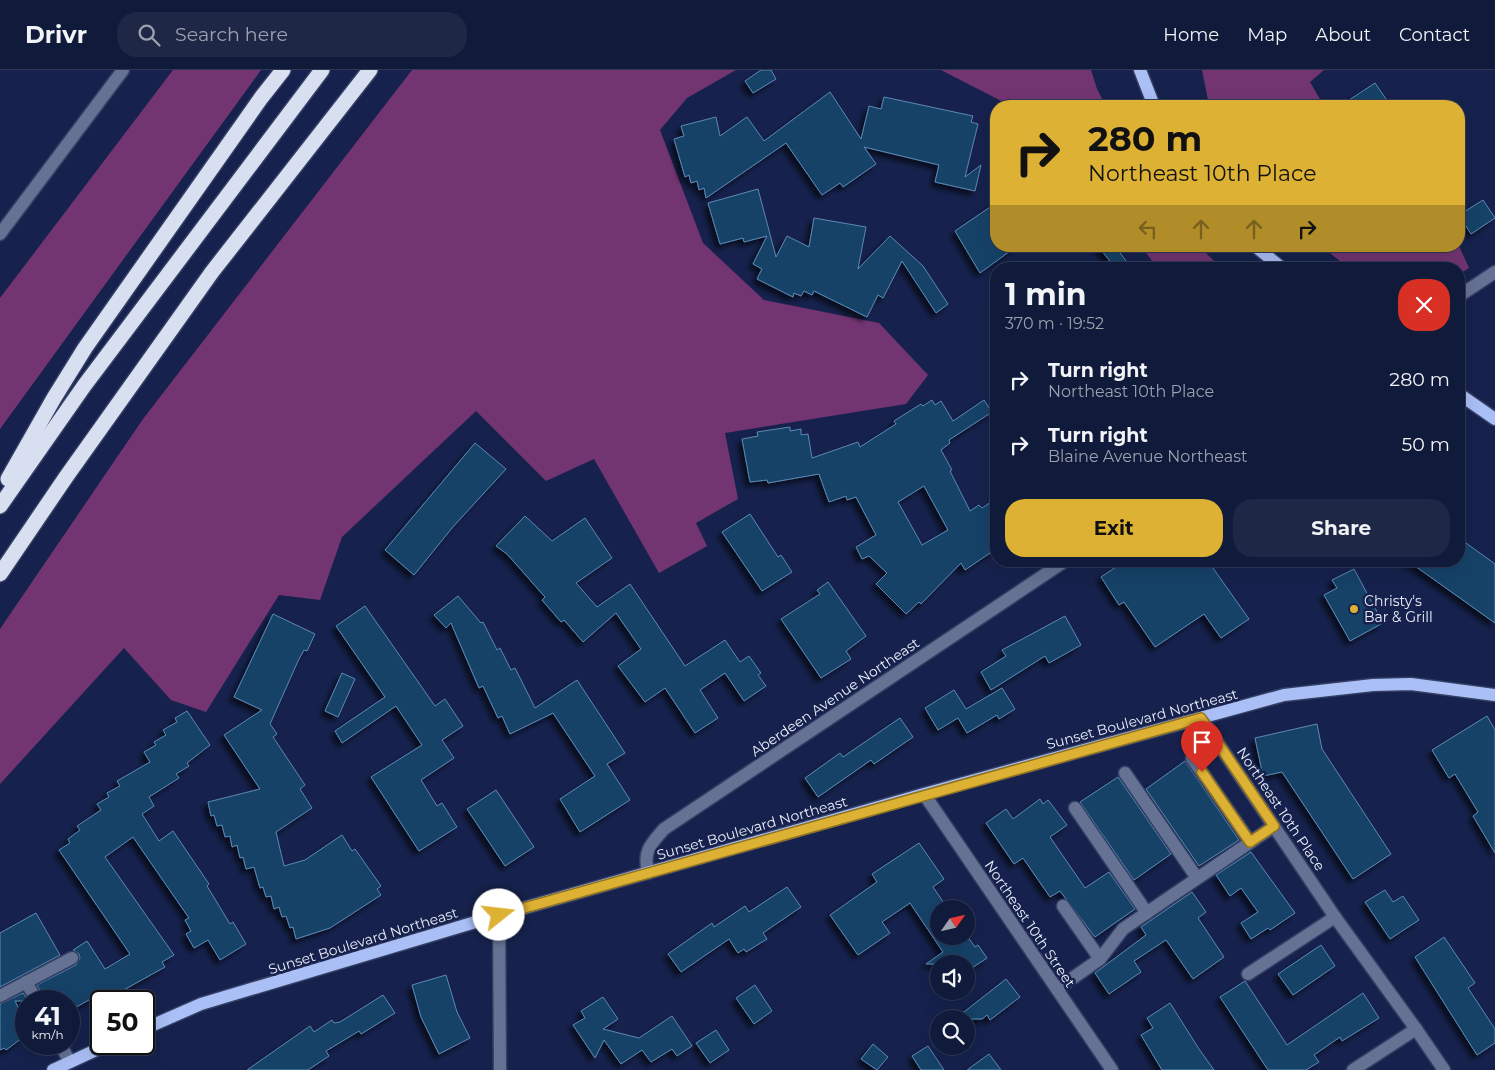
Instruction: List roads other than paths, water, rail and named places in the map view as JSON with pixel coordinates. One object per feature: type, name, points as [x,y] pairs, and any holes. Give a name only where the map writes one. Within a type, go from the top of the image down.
[{"type":"highway","points":[[0,494],[54,398],[86,348],[261,98],[283,70]]},
{"type":"highway","points":[[0,506],[101,362],[322,70]]},
{"type":"highway","points":[[0,574],[71,469],[207,280],[370,70]]},
{"type":"main road","points":[[1140,70],[1152,100]]},
{"type":"main road","points":[[1262,252],[1274,262]]},
{"type":"main road","points":[[1465,398],[1495,419]]},
{"type":"main road","name":"Sunset Boulevard Northeast","points":[[155,1024],[201,1004],[499,915],[924,794],[1284,695],[1373,685],[1411,684],[1495,695]]},
{"type":"main road","points":[[54,1070],[90,1053]]},
{"type":"street","points":[[0,234],[123,70]]},
{"type":"street","points":[[1465,292],[1495,272]]},
{"type":"street","name":"Aberdeen Avenue Northeast","points":[[648,873],[645,860],[648,847],[664,829],[1056,567]]},
{"type":"street","name":"Northeast 10th Place","points":[[1201,718],[1336,917],[1444,1070]]},
{"type":"street","points":[[1192,758],[1250,842]]},
{"type":"street","points":[[1125,773],[1197,878]]},
{"type":"street","name":"Northeast 10th Street","points":[[924,794],[1112,1070]]},
{"type":"street","points":[[1075,808],[1147,913]]},
{"type":"street","points":[[1056,989],[1100,959],[1123,929],[1274,826]]},
{"type":"street","points":[[1062,906],[1100,959]]},
{"type":"street","points":[[499,915],[500,1070]]},
{"type":"street","points":[[1248,974],[1336,917]]},
{"type":"street","points":[[0,996],[72,958]]},
{"type":"street","points":[[26,982],[31,990]]},
{"type":"street","points":[[1353,1070],[1416,1029]]},
{"type":"street","points":[[66,1055],[70,1062]]},
{"type":"place","name":"Christy's Bar & Grill","points":[[1354,609]]}]
